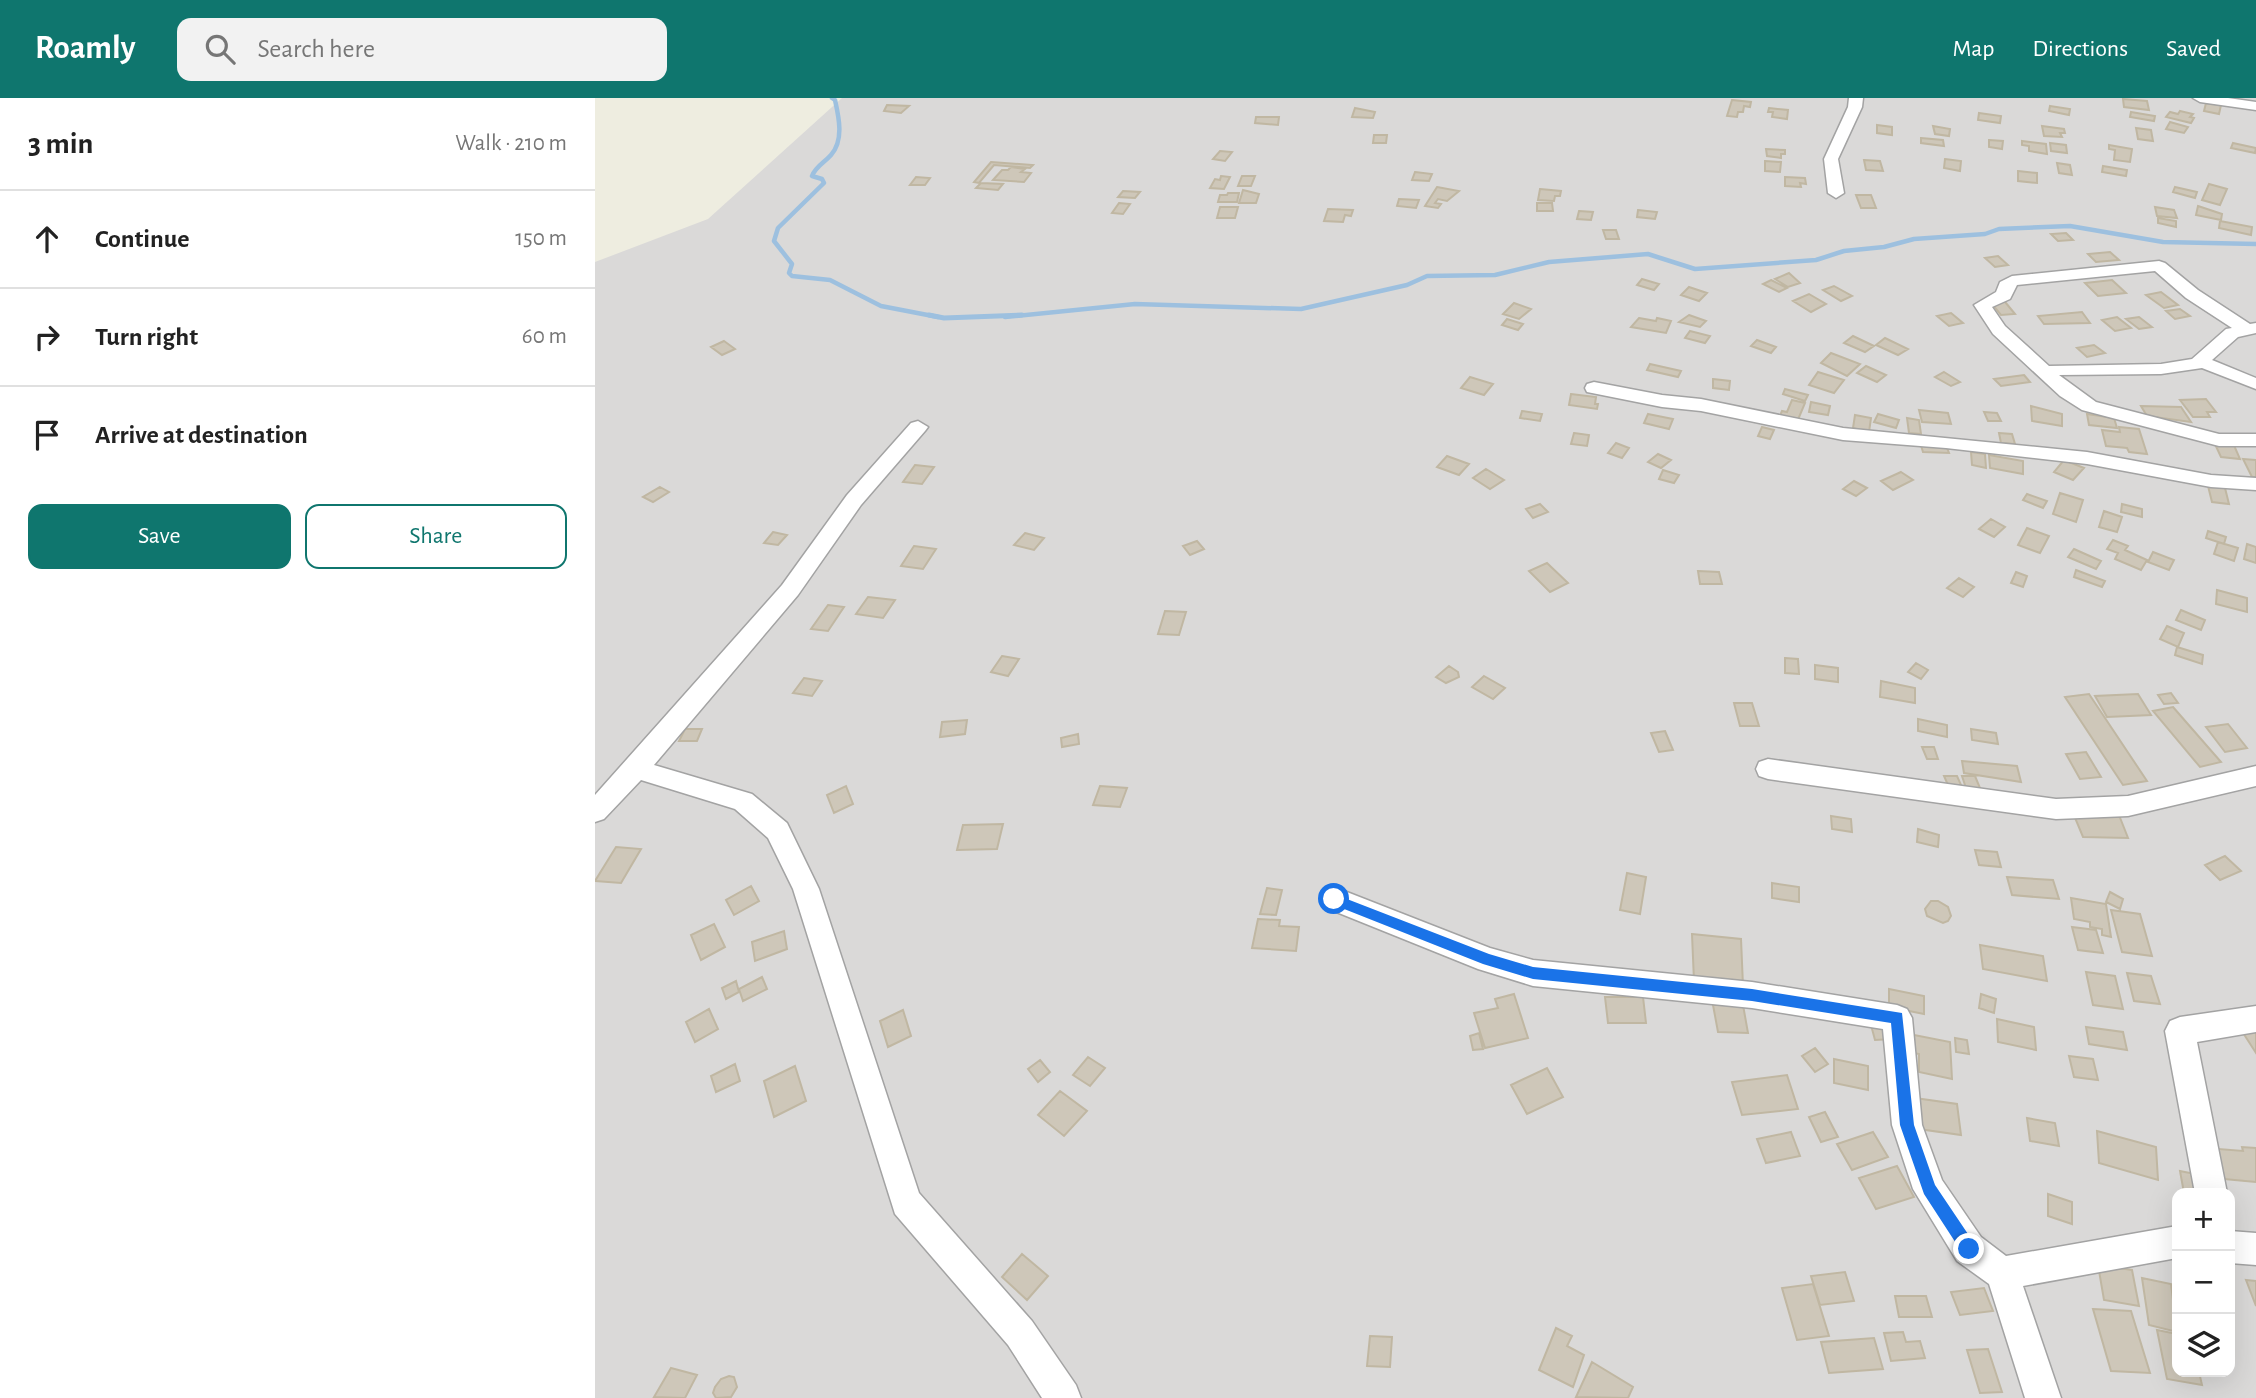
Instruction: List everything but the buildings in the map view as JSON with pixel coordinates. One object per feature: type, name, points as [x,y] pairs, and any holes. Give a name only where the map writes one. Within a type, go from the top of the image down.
[{"type":"street","points":[[1836,193],[1831,159],[1855,107],[1856,98]]},
{"type":"street","points":[[2200,98],[2256,106]]},
{"type":"street","points":[[2251,329],[2192,294],[2159,266],[2012,282],[2005,286],[2004,295],[1982,305],[1999,330],[2067,392],[2089,406],[2219,440],[2256,440]]},
{"type":"street","points":[[2045,372],[2064,369],[2161,369],[2197,364],[2232,333],[2251,329]]},
{"type":"street","points":[[2200,360],[2255,384]]},
{"type":"street","points":[[1594,388],[1662,401],[1701,405],[1843,434],[1946,442],[2087,458],[2211,481],[2256,484]]},
{"type":"street","points":[[595,812],[636,769],[790,590],[854,500],[918,427]]},
{"type":"street","points":[[636,769],[743,801],[778,831],[806,889],[906,1203],[1020,1333],[1063,1398]]},
{"type":"street","points":[[1767,769],[2056,809],[2128,806],[2256,776]]},
{"type":"street","points":[[1334,899],[1487,960],[1533,973],[1752,995],[1897,1018],[1907,1125],[1929,1189],[1969,1249],[2002,1273],[2043,1398]]},
{"type":"street","points":[[2210,1188],[2180,1031],[2256,1019]]},
{"type":"street","points":[[2002,1273],[2172,1243]]},
{"type":"street","points":[[2235,1247],[2256,1249]]},
{"type":"shaded area","points":[[842,98],[2256,98],[2256,1398],[595,1398],[595,262],[708,219]]},
{"type":"waterway","points":[[832,98],[835,100],[839,121],[838,143],[812,176],[822,179],[824,183],[778,228],[774,241],[792,264],[789,273],[792,276],[830,280],[881,306],[938,317]]},
{"type":"waterway","points":[[1005,317],[1135,304],[1301,309],[1407,285],[1427,276],[1495,275],[1549,262],[1648,254],[1695,269],[1816,260],[1844,251],[1884,247],[1914,239],[1985,234],[1999,229],[2070,226],[2163,242],[2256,244]]},
{"type":"waterway","points":[[929,315],[944,318],[1022,315]]},
{"type":"route","points":[[1334,899],[1487,960],[1533,973],[1752,995],[1897,1018],[1907,1125],[1929,1189],[1969,1249]]}]
